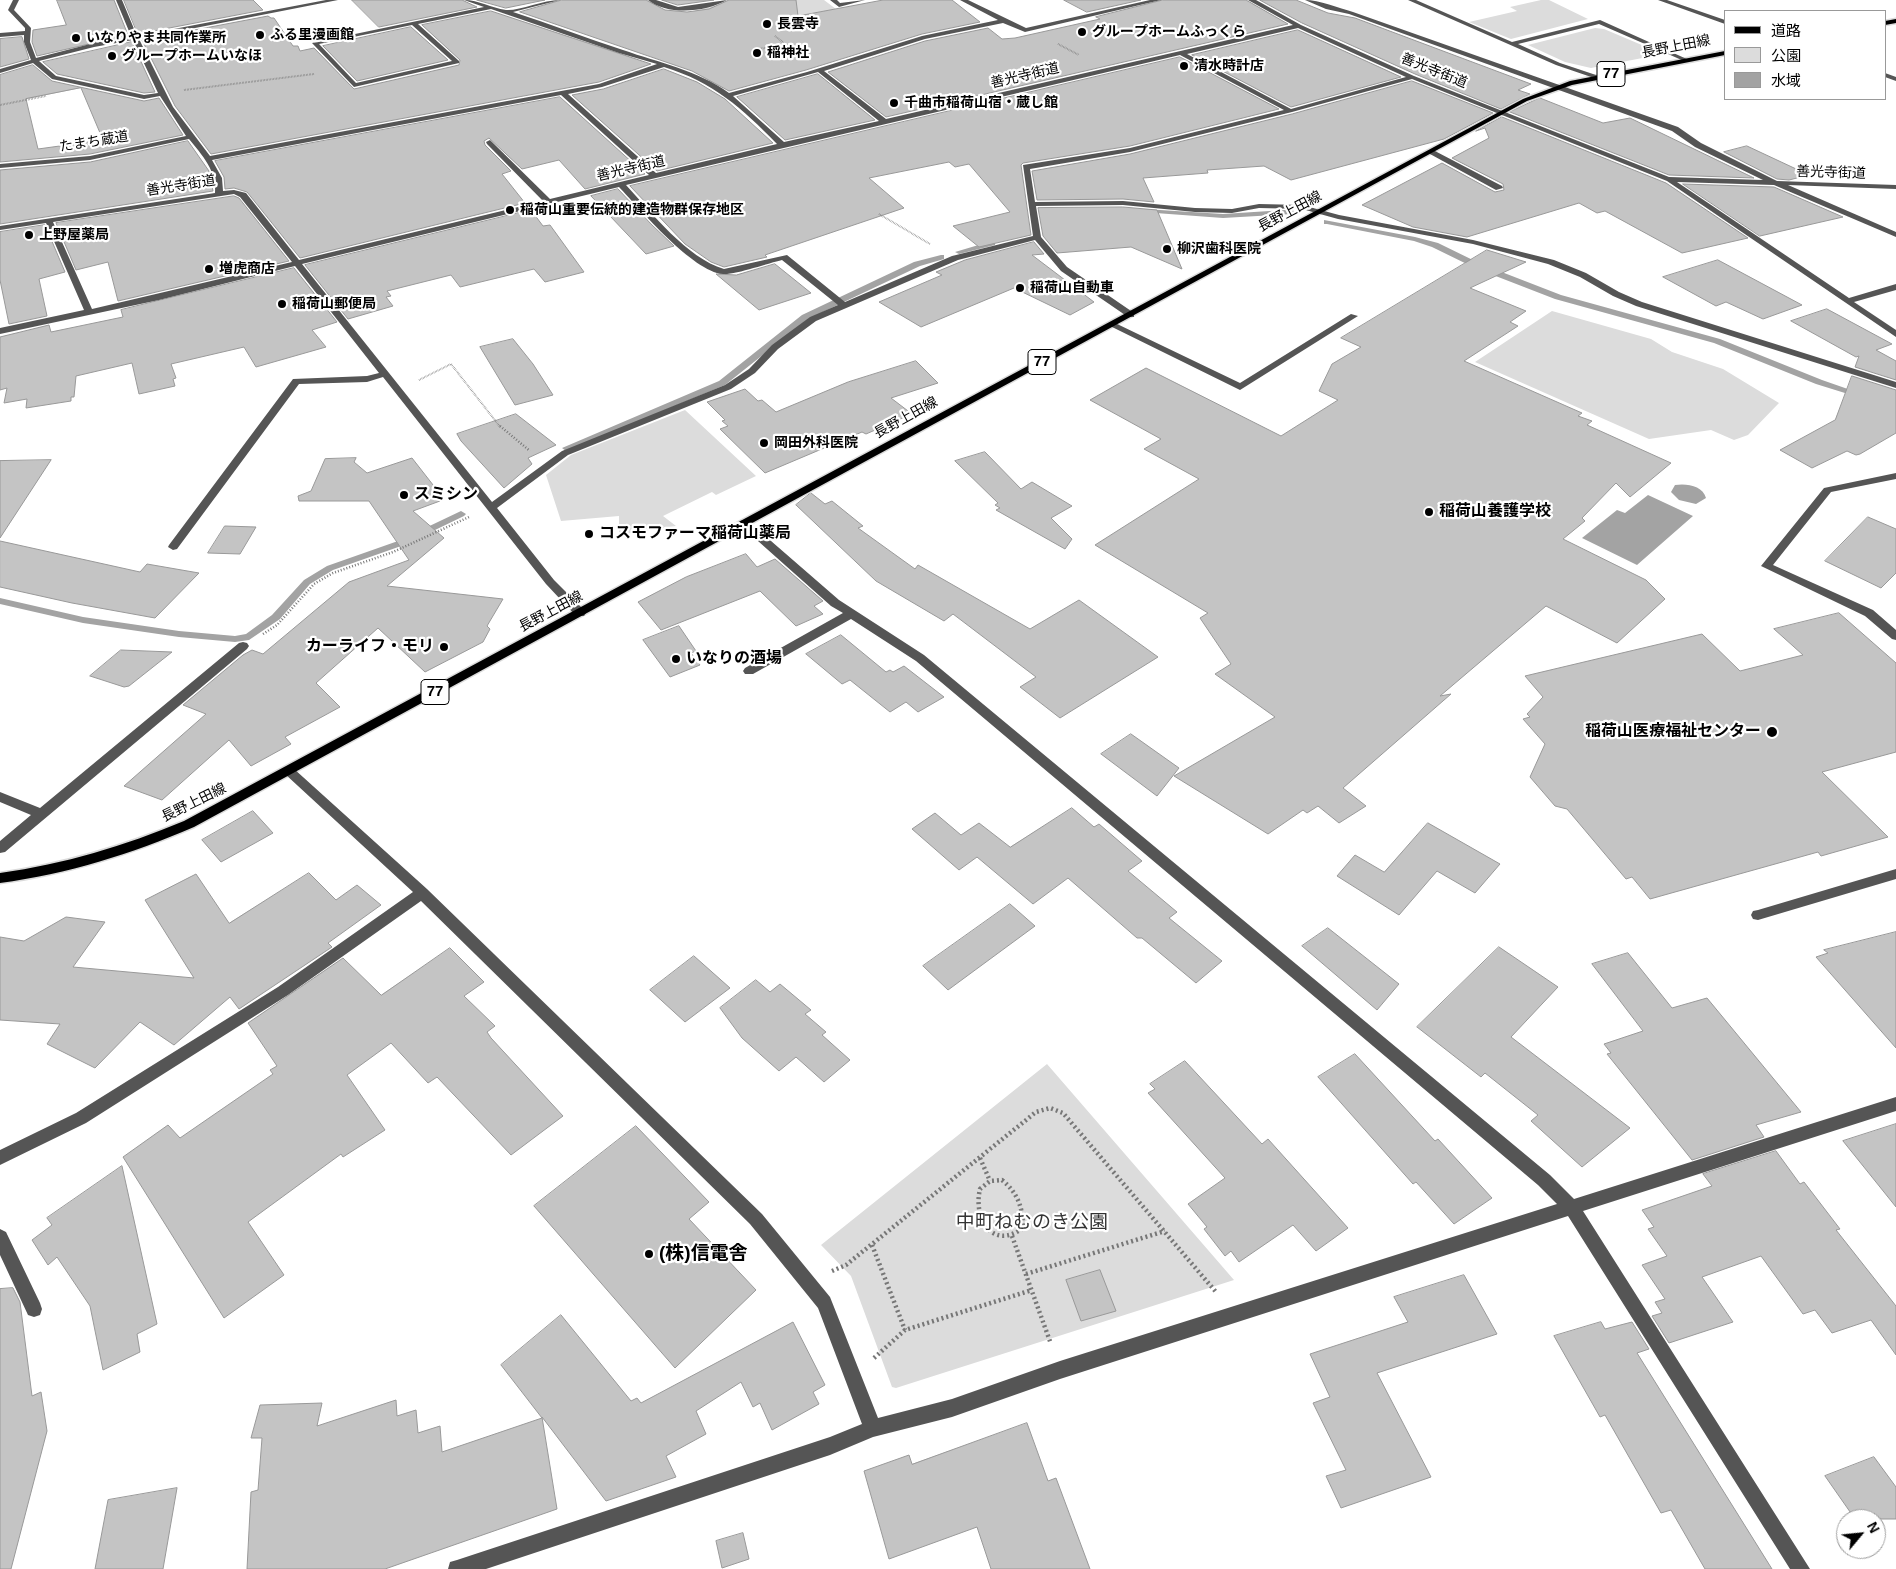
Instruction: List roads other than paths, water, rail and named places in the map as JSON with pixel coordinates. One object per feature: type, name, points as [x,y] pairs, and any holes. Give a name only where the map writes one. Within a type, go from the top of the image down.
[{"type":"main road","name":"長野上田線","points":[[0,878],[61,869],[155,838],[189,824],[1433,152],[1503,112],[1556,88],[1598,77],[1724,53]]},
{"type":"street","points":[[16,0],[9,11],[28,28],[27,42],[34,60],[54,78],[144,97],[161,94]]},
{"type":"street","points":[[119,0],[161,94],[190,137],[209,158],[220,186],[219,193]]},
{"type":"street","points":[[0,71],[34,60],[121,39],[274,14],[335,0]]},
{"type":"street","points":[[467,0],[510,11],[708,81],[728,95],[782,145]]},
{"type":"street","points":[[510,11],[557,0]]},
{"type":"street","points":[[651,0],[664,8],[680,10],[724,0]]},
{"type":"street","points":[[833,0],[839,5],[862,0]]},
{"type":"street","points":[[963,0],[1025,30],[1158,0]]},
{"type":"street","points":[[1251,0],[1299,26]]},
{"type":"street","points":[[1308,0],[1328,8],[1351,13],[1556,88],[1675,129],[1698,145],[1896,235]]},
{"type":"street","points":[[1411,0],[1558,64],[1598,77]]},
{"type":"street","points":[[1661,0],[1724,22]]},
{"type":"street","points":[[413,23],[458,62],[354,85],[315,43],[492,6]]},
{"type":"street","points":[[728,95],[819,70],[924,37],[1004,21]]},
{"type":"street","points":[[1511,44],[1600,22],[1686,60]]},
{"type":"street","name":"善光寺街道","points":[[0,228],[234,192],[242,195],[297,263],[782,145],[1299,26],[1412,76],[1668,179],[1896,187]]},
{"type":"street","points":[[0,35],[28,33]]},
{"type":"street","points":[[1181,53],[1290,111]]},
{"type":"street","points":[[209,158],[600,86],[662,66]]},
{"type":"street","points":[[819,70],[884,122]]},
{"type":"street","points":[[1131,315],[1064,269],[1036,233],[1026,167],[1130,150],[1290,111],[1412,76]]},
{"type":"street","points":[[562,92],[656,177]]},
{"type":"street","name":"たまち蔵道","points":[[0,166],[90,158],[190,137]]},
{"type":"street","points":[[490,142],[548,202]]},
{"type":"street","points":[[1433,152],[1499,188]]},
{"type":"street","points":[[1668,179],[1896,334]]},
{"type":"street","points":[[621,185],[680,244],[715,272],[724,272],[784,257],[840,303]]},
{"type":"street","points":[[1032,204],[1123,204],[1232,211],[1259,206],[1302,206],[1321,212],[1513,251],[1552,262],[1583,274],[1616,294],[1639,304],[1896,385]]},
{"type":"street","points":[[48,220],[89,312]]},
{"type":"street","points":[[491,508],[565,453],[728,387],[752,371],[775,347],[813,319],[840,303],[955,258],[1036,233]]},
{"type":"street","points":[[0,331],[297,263],[550,582],[580,613]]},
{"type":"street","points":[[1847,301],[1896,287]]},
{"type":"street","points":[[1112,325],[1240,387],[1354,316]]},
{"type":"street","points":[[173,547],[296,382],[367,379],[385,374]]},
{"type":"street","points":[[1896,476],[1828,490],[1766,566],[1869,613],[1896,636]]},
{"type":"street","points":[[744,523],[835,603],[920,658],[1544,1180],[1573,1209],[1800,1569]]},
{"type":"street","points":[[749,671],[851,614]]},
{"type":"street","points":[[0,848],[243,646]]},
{"type":"street","points":[[289,771],[422,893],[756,1219],[824,1304],[873,1428]]},
{"type":"street","points":[[0,797],[42,814]]},
{"type":"street","points":[[1758,915],[1896,874]]},
{"type":"street","points":[[0,1158],[98,1108],[283,991],[422,893]]},
{"type":"street","points":[[457,1569],[830,1446],[873,1428],[952,1408],[1060,1370],[1573,1209],[1896,1104]]},
{"type":"street","points":[[0,1237],[34,1309]]},
{"type":"water","points":[[1675,485],[1694,486],[1702,491],[1706,498],[1696,504],[1679,500],[1671,492]]},
{"type":"water","points":[[1648,495],[1693,516],[1637,565],[1582,538],[1617,510],[1625,513]]},
{"type":"waterway","points":[[1144,211],[1223,216],[1292,212]]},
{"type":"waterway","points":[[1327,222],[1415,239],[1435,245],[1478,266],[1558,297],[1717,341],[1819,382],[1861,395]]},
{"type":"waterway","points":[[959,252],[992,243]]},
{"type":"waterway","points":[[566,448],[722,383],[805,317],[917,264],[941,257]]},
{"type":"waterway","points":[[0,601],[83,620],[179,634],[235,639],[249,637],[276,617],[307,582],[330,568],[401,543],[461,514]]},
{"type":"place","name":"長雲寺","points":[[767,24]]},
{"type":"place","name":"グループホームふっくら","points":[[1082,32]]},
{"type":"place","name":"ふる里漫画館","points":[[260,35]]},
{"type":"place","name":"いなりやま共同作業所","points":[[76,38]]},
{"type":"place","name":"稲神社","points":[[757,53]]},
{"type":"place","name":"グループホームいなほ","points":[[112,56]]},
{"type":"place","name":"清水時計店","points":[[1184,66]]},
{"type":"place","name":"千曲市稲荷山宿・蔵し館","points":[[894,103]]},
{"type":"place","name":"稲荷山重要伝統的建造物群保存地区","points":[[510,210]]},
{"type":"place","name":"上野屋薬局","points":[[29,235]]},
{"type":"place","name":"柳沢歯科医院","points":[[1167,249]]},
{"type":"place","name":"増虎商店","points":[[209,269]]},
{"type":"place","name":"稲荷山自動車","points":[[1020,288]]},
{"type":"place","name":"稲荷山郵便局","points":[[282,304]]},
{"type":"place","name":"岡田外科医院","points":[[764,443]]},
{"type":"place","name":"スミシン","points":[[404,495]]},
{"type":"place","name":"稲荷山養護学校","points":[[1429,512]]},
{"type":"place","name":"コスモファーマ稲荷山薬局","points":[[589,534]]},
{"type":"place","name":"カーライフ・モリ","points":[[444,647]]},
{"type":"place","name":"いなりの酒場","points":[[676,659]]},
{"type":"place","name":"稲荷山医療福祉センター","points":[[1772,732]]},
{"type":"place","name":"(株)信電舎","points":[[649,1254]]},
{"type":"park label","name":"中町ねむのき公園","points":[[1032,1223]]}]
